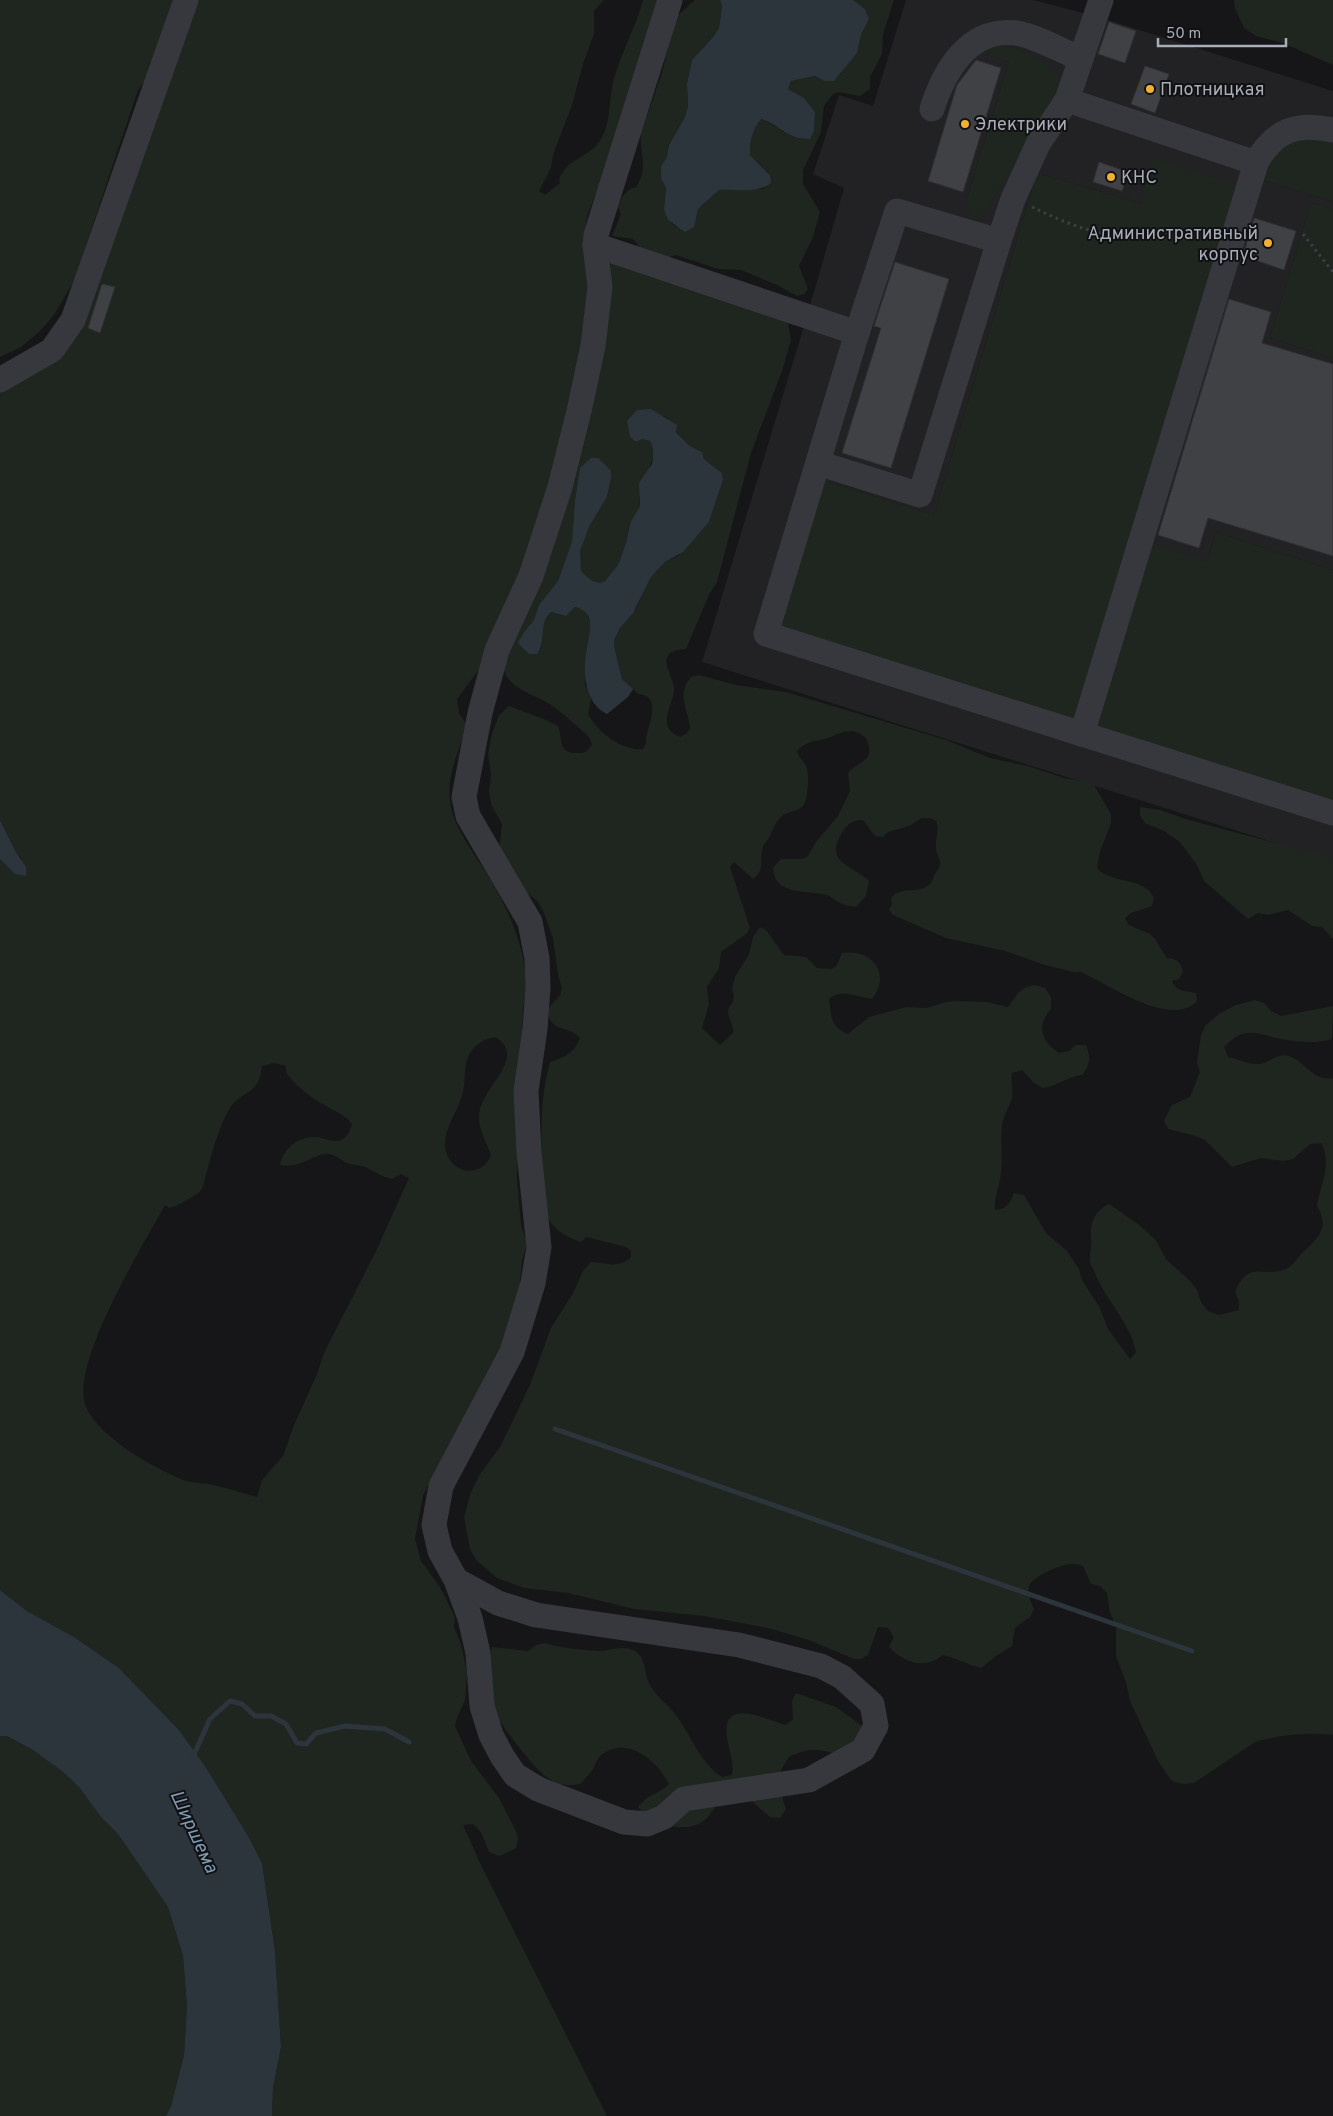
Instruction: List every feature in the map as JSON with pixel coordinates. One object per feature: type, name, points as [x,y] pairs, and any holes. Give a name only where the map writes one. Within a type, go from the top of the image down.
[{"type":"lane","points":[[0,380],[52,350],[73,320],[186,0]]},
{"type":"lane","points":[[456,1580],[498,1603],[536,1615],[739,1646],[821,1666],[842,1677],[872,1704],[876,1726],[863,1750],[810,1780],[684,1799],[664,1817],[646,1824],[624,1822],[538,1789],[515,1775],[491,1735],[482,1706],[478,1653],[470,1618],[456,1580],[440,1551],[434,1525],[440,1486],[512,1352],[533,1282],[539,1247],[529,1152],[526,1091],[535,1029],[538,987],[537,958],[530,922],[468,816],[464,797],[480,713],[497,650],[530,576],[560,487],[580,411],[594,346],[600,287],[595,245],[596,234],[670,0]]},
{"type":"lane","points":[[818,463],[920,495],[1013,199],[1038,144],[1067,100],[1101,0]]},
{"type":"lane","points":[[932,110],[938,91],[951,67],[968,46],[994,34],[1017,33],[1081,59]]},
{"type":"lane","points":[[1067,100],[1256,163]]},
{"type":"lane","points":[[1082,734],[1256,163],[1264,148],[1292,128],[1333,130]]},
{"type":"lane","points":[[999,241],[898,211],[857,333],[766,634],[1333,813]]},
{"type":"lane","points":[[595,245],[857,333]]},
{"type":"path","points":[[1013,199],[1088,230],[1116,236],[1150,239],[1223,237],[1235,234]]},
{"type":"path","points":[[1303,234],[1333,272]]},
{"type":"shaded area","points":[[0,0],[176,0],[149,76],[138,90],[74,281],[54,315],[39,332],[21,347],[0,357]]},
{"type":"shaded area","points":[[191,0],[604,0],[594,11],[594,34],[583,64],[572,105],[553,155],[551,168],[539,191],[545,195],[560,183],[559,180],[562,173],[572,162],[591,150],[601,139],[607,125],[612,87],[617,69],[643,0],[661,0],[606,168],[587,216],[583,242],[590,289],[571,413],[524,575],[481,667],[457,699],[459,713],[466,724],[450,781],[449,791],[453,816],[467,843],[502,900],[516,932],[524,964],[526,988],[523,1008],[517,1178],[521,1225],[527,1243],[522,1261],[519,1293],[502,1346],[423,1496],[415,1539],[421,1561],[440,1587],[455,1617],[454,1627],[461,1644],[467,1672],[465,1700],[455,1726],[471,1761],[499,1798],[516,1831],[518,1839],[516,1848],[500,1856],[489,1852],[481,1832],[473,1824],[463,1825],[480,1863],[607,2116],[272,2116],[273,2088],[281,2047],[275,1951],[262,1863],[247,1834],[205,1766],[179,1730],[119,1668],[74,1637],[27,1611],[0,1590],[0,859],[15,874],[22,859],[16,852],[0,820],[0,391],[49,362]],"holes":[[[495,1037],[504,1045],[507,1054],[505,1064],[481,1107],[479,1118],[479,1123],[491,1155],[481,1167],[468,1171],[461,1169],[450,1160],[446,1152],[446,1137],[461,1098],[468,1057],[478,1045]],[[274,1063],[286,1066],[286,1072],[298,1086],[315,1099],[343,1115],[352,1124],[347,1135],[341,1140],[334,1141],[314,1137],[302,1139],[288,1149],[280,1165],[295,1165],[319,1155],[329,1154],[347,1163],[365,1167],[388,1178],[392,1179],[401,1174],[409,1178],[376,1251],[324,1353],[283,1456],[262,1480],[257,1497],[215,1485],[183,1480],[144,1460],[116,1441],[94,1420],[87,1409],[83,1390],[87,1366],[110,1307],[165,1205],[169,1208],[191,1198],[201,1190],[215,1143],[227,1113],[232,1105],[257,1083],[262,1066]]]},
{"type":"shaded area","points":[[695,0],[720,0],[722,6],[719,28],[692,60],[687,83],[688,106],[685,117],[669,145],[667,157],[661,166],[661,178],[666,188],[664,210],[668,220],[676,227],[695,217],[698,209],[719,190],[763,189],[770,174],[750,155],[750,145],[755,127],[761,119],[790,135],[810,139],[814,131],[815,112],[804,98],[788,89],[791,81],[815,76],[824,81],[841,74],[844,66],[857,53],[861,35],[869,19],[865,9],[853,0],[894,0],[883,34],[882,54],[870,77],[870,89],[860,96],[838,92],[832,95],[824,106],[821,132],[803,170],[803,184],[820,212],[813,237],[799,266],[808,289],[804,294],[797,296],[777,285],[741,270],[718,269],[676,255],[663,259],[643,251],[633,239],[612,236],[621,214],[618,207],[621,200],[624,194],[636,187],[642,174],[641,133],[662,73],[674,19]]},
{"type":"shaded area","points":[[906,0],[1033,0],[1095,16],[1333,91],[1333,140],[1259,179],[1333,202],[1333,209],[1311,203],[1270,338],[1333,358],[1333,570],[1216,532],[1207,562],[1333,802],[1333,861],[702,662],[844,188],[813,174],[839,95],[873,106]],"holes":[[[977,51],[1048,64],[967,198],[1009,62]],[[1037,173],[1140,203],[1079,724],[819,479],[934,515]]]},
{"type":"shaded area","points":[[1234,0],[1333,0],[1333,65],[1283,43],[1256,36],[1244,28],[1235,8]]},
{"type":"shaded area","points":[[993,45],[1008,45],[1048,64],[1060,80],[1060,96],[982,215],[971,217],[967,198],[1009,62],[976,51]]},
{"type":"shaded area","points":[[1288,139],[1333,140],[1333,202],[1259,179],[1266,157]]},
{"type":"shaded area","points":[[1153,158],[1242,187],[1079,724],[774,630],[819,479],[934,515],[1037,173],[1140,203]]},
{"type":"shaded area","points":[[1311,203],[1333,209],[1333,358],[1270,338]]},
{"type":"shaded area","points":[[611,256],[787,317],[791,340],[782,371],[751,453],[717,582],[709,595],[686,649],[669,654],[667,659],[674,690],[667,716],[668,728],[680,737],[690,729],[683,697],[684,691],[691,677],[699,675],[736,685],[786,692],[946,740],[990,758],[1028,766],[1064,778],[1094,785],[1111,814],[1111,823],[1100,852],[1097,868],[1111,877],[1136,883],[1150,891],[1154,898],[1152,906],[1131,913],[1125,918],[1129,925],[1150,934],[1167,958],[1174,959],[1180,963],[1183,972],[1179,979],[1172,981],[1179,989],[1196,993],[1197,1001],[1186,1008],[1172,1010],[1156,1007],[1139,1002],[1081,972],[1045,965],[1005,951],[946,938],[893,915],[889,910],[892,904],[891,898],[900,892],[926,887],[931,883],[940,867],[936,848],[937,825],[936,821],[930,818],[922,818],[909,826],[888,832],[883,837],[875,836],[863,820],[852,822],[845,828],[838,842],[837,856],[847,866],[869,881],[866,896],[856,907],[848,906],[827,895],[793,890],[779,883],[773,868],[781,859],[803,859],[808,856],[816,842],[838,816],[850,791],[848,773],[868,757],[869,746],[866,738],[850,731],[811,742],[797,751],[808,772],[808,789],[803,806],[798,810],[785,814],[777,821],[763,847],[760,871],[753,879],[734,862],[730,867],[750,928],[746,934],[721,952],[719,968],[707,987],[709,1004],[702,1028],[720,1045],[734,1032],[728,1013],[729,1007],[733,1002],[734,995],[732,989],[735,977],[749,954],[753,937],[760,927],[766,930],[784,955],[806,957],[817,968],[832,969],[837,965],[842,953],[862,955],[876,965],[880,981],[878,990],[872,999],[849,994],[838,994],[829,999],[834,1024],[848,1034],[869,1017],[907,1007],[927,1008],[955,1001],[987,1002],[1008,1007],[1019,992],[1026,987],[1035,985],[1045,988],[1051,997],[1051,1009],[1043,1021],[1042,1027],[1048,1043],[1059,1053],[1069,1051],[1076,1045],[1086,1045],[1089,1061],[1082,1075],[1043,1088],[1034,1083],[1022,1070],[1012,1073],[1012,1097],[1002,1126],[1002,1166],[995,1200],[995,1210],[1007,1205],[1014,1193],[1024,1195],[1046,1233],[1066,1250],[1079,1269],[1082,1280],[1100,1308],[1108,1329],[1130,1359],[1136,1352],[1129,1331],[1105,1293],[1090,1262],[1092,1223],[1096,1214],[1109,1204],[1138,1224],[1155,1239],[1166,1259],[1190,1281],[1208,1311],[1219,1315],[1239,1310],[1239,1301],[1235,1292],[1245,1276],[1256,1272],[1275,1272],[1292,1265],[1317,1237],[1322,1226],[1321,1213],[1317,1206],[1325,1174],[1326,1158],[1321,1143],[1310,1144],[1293,1159],[1283,1161],[1261,1158],[1232,1167],[1205,1140],[1168,1129],[1164,1121],[1172,1105],[1190,1097],[1200,1072],[1197,1063],[1201,1035],[1205,1026],[1219,1014],[1236,1005],[1255,1000],[1264,1003],[1271,1011],[1281,1016],[1333,1006],[1332,1039],[1319,1042],[1301,1042],[1245,1033],[1231,1040],[1224,1047],[1228,1057],[1252,1064],[1263,1063],[1281,1055],[1289,1056],[1320,1077],[1333,1078],[1333,1735],[1294,1735],[1255,1742],[1194,1783],[1174,1782],[1158,1761],[1130,1701],[1126,1682],[1116,1656],[1116,1628],[1110,1612],[1107,1593],[1100,1586],[1091,1584],[1083,1566],[1077,1564],[1054,1569],[1031,1582],[1029,1592],[1034,1609],[1030,1617],[1015,1628],[1012,1646],[981,1668],[943,1655],[929,1662],[915,1663],[908,1661],[889,1647],[894,1637],[888,1628],[878,1627],[868,1655],[861,1659],[854,1659],[809,1640],[768,1628],[704,1616],[634,1609],[568,1593],[524,1588],[497,1578],[477,1561],[470,1549],[464,1517],[471,1492],[480,1474],[500,1447],[530,1385],[551,1328],[572,1295],[583,1271],[591,1262],[617,1264],[631,1257],[631,1251],[626,1247],[586,1237],[581,1242],[566,1236],[551,1222],[545,1209],[543,1195],[542,1106],[546,1076],[550,1062],[572,1051],[580,1038],[570,1031],[555,1025],[549,1017],[548,1009],[560,995],[562,988],[558,975],[553,938],[538,902],[523,889],[499,850],[502,824],[492,806],[489,793],[491,774],[488,754],[492,734],[499,715],[509,706],[558,726],[562,746],[567,751],[572,753],[584,752],[592,744],[589,737],[554,707],[511,682],[503,667],[609,289]],"holes":[[[664,416],[676,425],[676,431],[690,446],[702,452],[704,459],[722,473],[723,480],[709,522],[678,556],[665,562],[651,577],[636,608],[620,628],[614,640],[622,679],[638,694],[646,696],[651,701],[652,714],[646,744],[643,749],[635,749],[619,744],[604,734],[588,714],[591,699],[585,685],[586,651],[592,628],[587,614],[582,609],[575,607],[566,616],[551,612],[545,620],[541,649],[519,643],[524,632],[534,620],[539,605],[558,581],[572,541],[580,468],[611,478],[607,497],[589,527],[579,551],[581,571],[594,581],[604,582],[618,565],[631,521],[640,506],[639,498],[653,457],[650,441],[642,439],[636,442],[630,437]]]},
{"type":"shaded area","points":[[1216,532],[1333,570],[1333,802],[1093,727],[1148,542],[1207,562]]},
{"type":"shaded area","points":[[1140,807],[1160,810],[1189,820],[1333,858],[1333,939],[1322,927],[1312,926],[1288,910],[1268,915],[1258,913],[1248,919],[1204,881],[1197,865],[1180,842],[1164,831],[1145,823],[1140,816]]},
{"type":"shaded area","points":[[545,1643],[598,1651],[626,1648],[639,1654],[652,1689],[675,1714],[707,1764],[722,1777],[732,1775],[727,1724],[731,1717],[737,1714],[756,1715],[785,1725],[793,1720],[792,1701],[796,1693],[836,1707],[862,1726],[846,1758],[817,1750],[803,1751],[789,1757],[781,1771],[779,1782],[786,1809],[780,1818],[770,1817],[748,1798],[722,1798],[705,1820],[694,1826],[677,1827],[667,1825],[650,1818],[638,1807],[669,1784],[657,1766],[640,1753],[620,1748],[610,1750],[600,1756],[580,1784],[561,1784],[546,1777],[539,1771],[506,1730],[494,1708],[490,1668],[492,1647],[528,1651],[536,1645]]},
{"type":"shaded area","points":[[0,1736],[7,1736],[33,1750],[63,1772],[79,1787],[101,1817],[118,1834],[168,1907],[183,1956],[187,2007],[184,2055],[171,2106],[166,2116],[0,2116]]},
{"type":"water","points":[[720,0],[853,0],[865,9],[869,19],[861,35],[857,53],[834,81],[824,81],[815,76],[791,81],[788,89],[804,98],[815,112],[814,131],[810,139],[789,135],[761,119],[755,127],[752,136],[750,155],[770,175],[771,183],[753,190],[719,190],[698,209],[694,227],[685,232],[668,220],[664,210],[666,188],[661,178],[661,166],[667,157],[669,145],[685,117],[688,106],[687,83],[692,60],[719,28],[722,6]]},
{"type":"water","points":[[651,409],[677,425],[676,432],[690,446],[702,452],[704,459],[722,473],[723,480],[709,522],[683,552],[665,562],[651,577],[633,613],[620,628],[614,640],[622,679],[633,689],[628,697],[607,714],[594,703],[587,688],[585,661],[590,633],[590,620],[582,610],[575,607],[566,616],[551,612],[547,616],[543,627],[542,644],[537,654],[529,654],[518,643],[534,620],[539,605],[558,581],[572,541],[580,468],[591,458],[598,458],[611,471],[611,478],[607,497],[589,527],[580,551],[581,571],[594,581],[604,582],[618,565],[631,521],[640,506],[639,483],[652,464],[653,457],[650,441],[642,439],[636,442],[630,437],[627,421],[637,410]]},
{"type":"water","points":[[0,820],[26,867],[26,876],[15,874],[0,859]]},
{"type":"water","name":"Ширшема","points":[[0,1590],[27,1611],[74,1637],[119,1668],[179,1730],[205,1766],[247,1834],[262,1863],[275,1951],[281,2047],[273,2088],[272,2116],[166,2116],[171,2106],[184,2055],[187,2007],[183,1956],[168,1907],[118,1834],[101,1817],[79,1787],[63,1772],[33,1750],[7,1736],[0,1736]]},
{"type":"building","points":[[1109,22],[1136,31],[1125,63],[1098,54]]},
{"type":"building","name":"Электрики","points":[[976,60],[1001,68],[963,192],[928,181],[957,85]]},
{"type":"building","name":"Плотницкая","points":[[1145,66],[1169,74],[1155,113],[1131,104]]},
{"type":"building","name":"КНС","points":[[1099,162],[1128,172],[1122,191],[1093,182]]},
{"type":"building","name":"Административный корпус","points":[[1254,218],[1296,231],[1284,270],[1243,256]]},
{"type":"building","points":[[895,262],[949,279],[891,468],[842,453],[881,328],[874,326]]},
{"type":"building","points":[[102,284],[115,287],[100,333],[88,328]]},
{"type":"building","points":[[1229,299],[1271,312],[1262,343],[1333,364],[1333,556],[1208,518],[1199,548],[1158,535]]},
{"type":"waterway","points":[[555,1429],[1192,1651]]},
{"type":"waterway","points":[[192,1759],[210,1719],[230,1701],[242,1704],[255,1716],[271,1716],[286,1724],[297,1743],[306,1744],[316,1733],[345,1726],[385,1729],[409,1742]]},
{"type":"place","name":"Плотницкая","points":[[1150,89]]},
{"type":"place","name":"Электрики","points":[[965,124]]},
{"type":"place","name":"КНС","points":[[1111,177]]},
{"type":"place","name":"Административный корпус","points":[[1268,243]]}]
